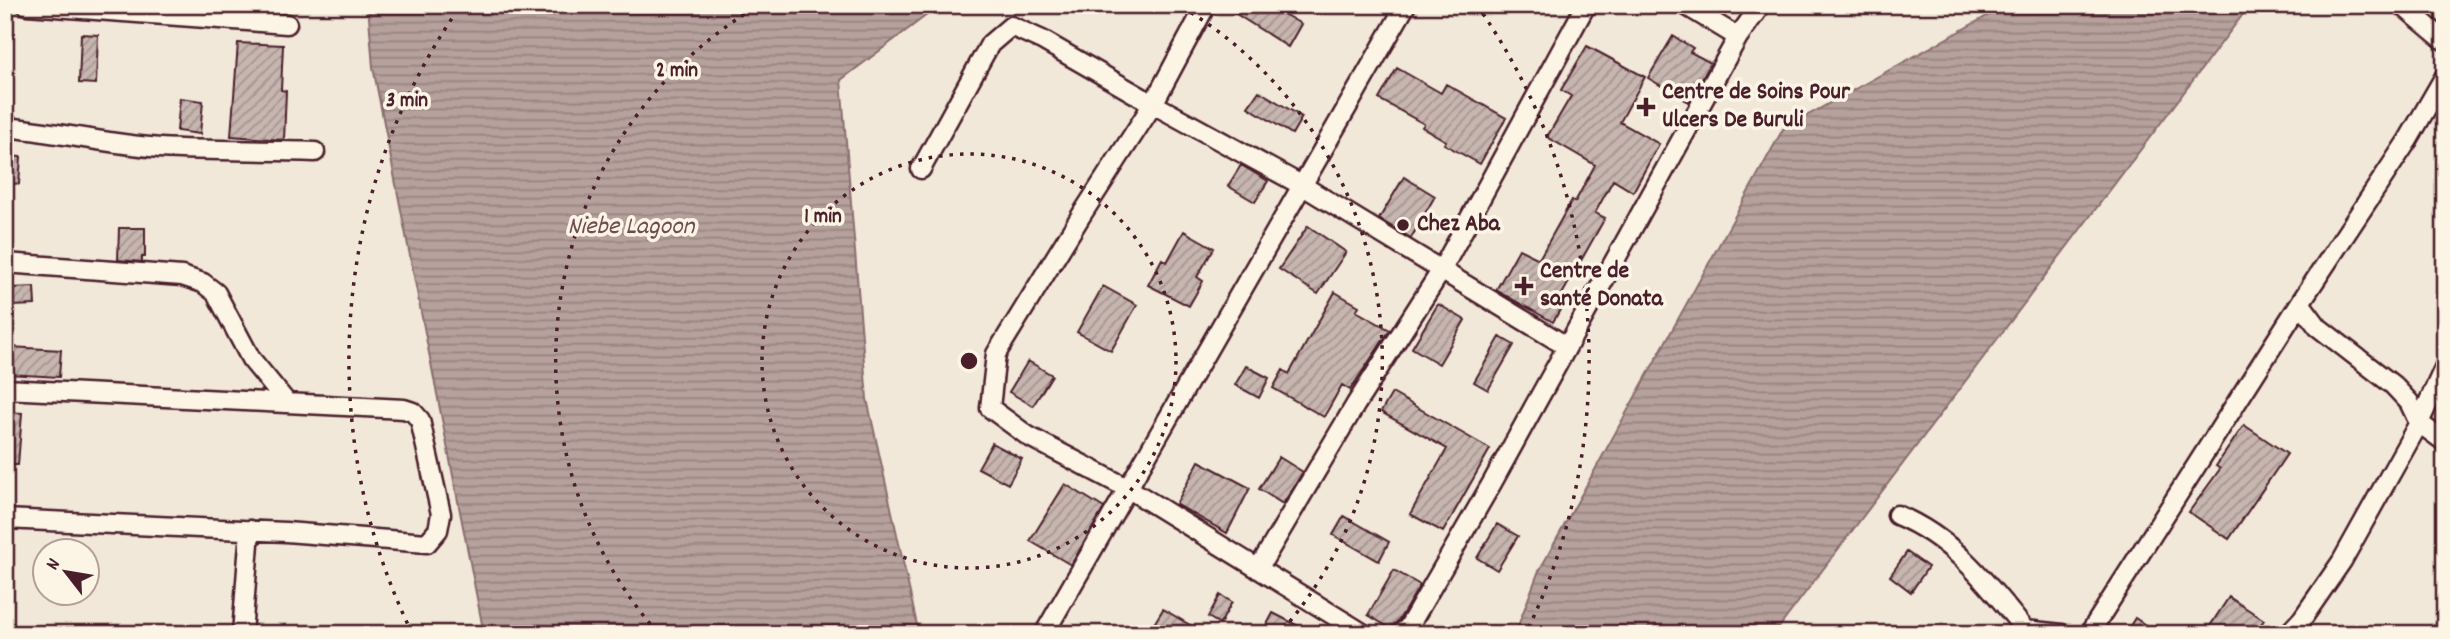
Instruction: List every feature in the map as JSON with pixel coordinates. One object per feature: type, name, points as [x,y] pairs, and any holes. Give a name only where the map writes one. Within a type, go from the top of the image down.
[{"type":"street","points":[[27,5],[232,13],[287,24]]},
{"type":"street","points":[[1206,5],[1153,104],[996,354],[990,408],[1028,436],[1129,489],[1364,634]]},
{"type":"street","points":[[1044,634],[1406,5]]},
{"type":"street","points":[[1258,569],[1356,404],[1441,271],[1586,5]]},
{"type":"street","points":[[1685,5],[1738,37]]},
{"type":"street","points":[[1400,634],[1408,628],[1492,483],[1738,37],[1761,5]]},
{"type":"street","points":[[2402,5],[2445,40]]},
{"type":"street","points":[[921,170],[990,44],[1011,26],[1042,40],[1303,186],[1566,346]]},
{"type":"street","points":[[2089,634],[2300,303],[2408,140],[2445,76]]},
{"type":"street","points":[[5,127],[159,148],[315,152]]},
{"type":"street","points":[[5,263],[183,276],[204,283],[216,293],[251,359],[287,403]]},
{"type":"street","points":[[2300,303],[2318,327],[2401,393],[2409,402],[2419,423],[2445,442]]},
{"type":"street","points":[[2288,634],[2302,619],[2342,561],[2419,423],[2445,366]]},
{"type":"street","points":[[5,389],[404,409],[413,412],[420,420],[442,514],[438,530],[427,542],[250,530],[5,519]]},
{"type":"street","points":[[1897,515],[1921,524],[1947,542],[1988,583],[2023,632],[2062,634]]},
{"type":"street","points":[[242,634],[250,530]]},
{"type":"water","name":"Niebe Lagoon","points":[[368,5],[940,5],[841,80],[867,399],[919,634],[484,634],[373,67]]},
{"type":"water","points":[[2007,5],[2250,5],[1774,634],[1515,634],[1538,573],[1783,129]]},
{"type":"building","points":[[1222,5],[1268,5],[1301,24],[1288,47]]},
{"type":"building","points":[[81,34],[98,35],[96,84],[79,83]]},
{"type":"building","points":[[1673,36],[1693,48],[1690,52],[1711,63],[1689,102],[1648,78]]},
{"type":"building","points":[[238,43],[283,45],[281,90],[286,91],[284,140],[231,136]]},
{"type":"building","points":[[1587,46],[1645,77],[1620,122],[1659,144],[1633,192],[1613,180],[1595,213],[1605,218],[1556,305],[1561,308],[1553,322],[1496,290],[1519,249],[1539,259],[1595,165],[1547,137],[1571,96],[1561,90]]},
{"type":"building","points":[[1397,68],[1441,93],[1446,84],[1506,118],[1480,164],[1444,144],[1446,141],[1422,127],[1424,124],[1379,99]]},
{"type":"building","points":[[1259,91],[1302,117],[1292,134],[1248,107]]},
{"type":"building","points":[[180,98],[203,101],[200,134],[177,131]]},
{"type":"building","points":[[5,156],[21,157],[19,184],[5,183]]},
{"type":"building","points":[[1241,165],[1268,181],[1255,202],[1228,186]]},
{"type":"building","points":[[1404,177],[1435,196],[1411,238],[1379,219]]},
{"type":"building","points":[[1308,226],[1346,252],[1318,294],[1279,269]]},
{"type":"building","points":[[119,228],[145,228],[145,257],[142,257],[142,262],[118,260]]},
{"type":"building","points":[[1184,231],[1214,248],[1197,277],[1203,281],[1189,306],[1148,285],[1162,259],[1167,262]]},
{"type":"building","points":[[1103,286],[1137,305],[1111,351],[1077,332]]},
{"type":"building","points":[[34,287],[35,305],[12,306],[12,288]]},
{"type":"building","points":[[1335,292],[1359,306],[1356,311],[1390,330],[1350,390],[1342,385],[1324,417],[1273,388],[1283,370],[1289,374]]},
{"type":"building","points":[[1438,304],[1465,320],[1439,364],[1412,348]]},
{"type":"building","points":[[1500,337],[1514,345],[1488,390],[1474,382]]},
{"type":"building","points":[[10,347],[61,350],[59,377],[8,374]]},
{"type":"building","points":[[1028,361],[1052,375],[1033,406],[1009,392]]},
{"type":"building","points":[[1246,366],[1269,378],[1259,398],[1235,385]]},
{"type":"building","points":[[1392,393],[1490,449],[1443,532],[1410,514],[1447,449],[1381,412]]},
{"type":"building","points":[[5,412],[22,413],[18,465],[5,465]]},
{"type":"building","points":[[2244,425],[2287,454],[2229,539],[2189,512],[2220,469],[2216,466]]},
{"type":"building","points":[[992,443],[1022,459],[1008,484],[978,468]]},
{"type":"building","points":[[1279,457],[1303,472],[1283,504],[1259,489]]},
{"type":"building","points":[[1199,461],[1250,488],[1227,533],[1176,504]]},
{"type":"building","points":[[1065,484],[1104,508],[1071,565],[1030,541]]},
{"type":"building","points":[[1344,516],[1389,542],[1379,561],[1333,535]]},
{"type":"building","points":[[1497,524],[1518,536],[1497,570],[1477,558]]},
{"type":"building","points":[[1907,552],[1928,567],[1911,592],[1890,576]]},
{"type":"building","points":[[1394,570],[1420,585],[1399,620],[1390,628],[1368,615]]},
{"type":"building","points":[[1220,595],[1232,602],[1220,624],[1208,617]]},
{"type":"building","points":[[2229,597],[2264,620],[2254,634],[2215,634],[2208,629]]},
{"type":"building","points":[[1163,609],[1205,634],[1148,634]]},
{"type":"building","points":[[1273,613],[1314,634],[1262,634]]},
{"type":"building","points":[[2135,618],[2159,634],[2125,634]]},
{"type":"place","name":"Centre de Soins Pour Ulcers De Buruli","points":[[1646,107]]},
{"type":"place","name":"Chez Aba","points":[[1403,225]]},
{"type":"place","name":"Centre de santé Donata","points":[[1524,286]]}]
